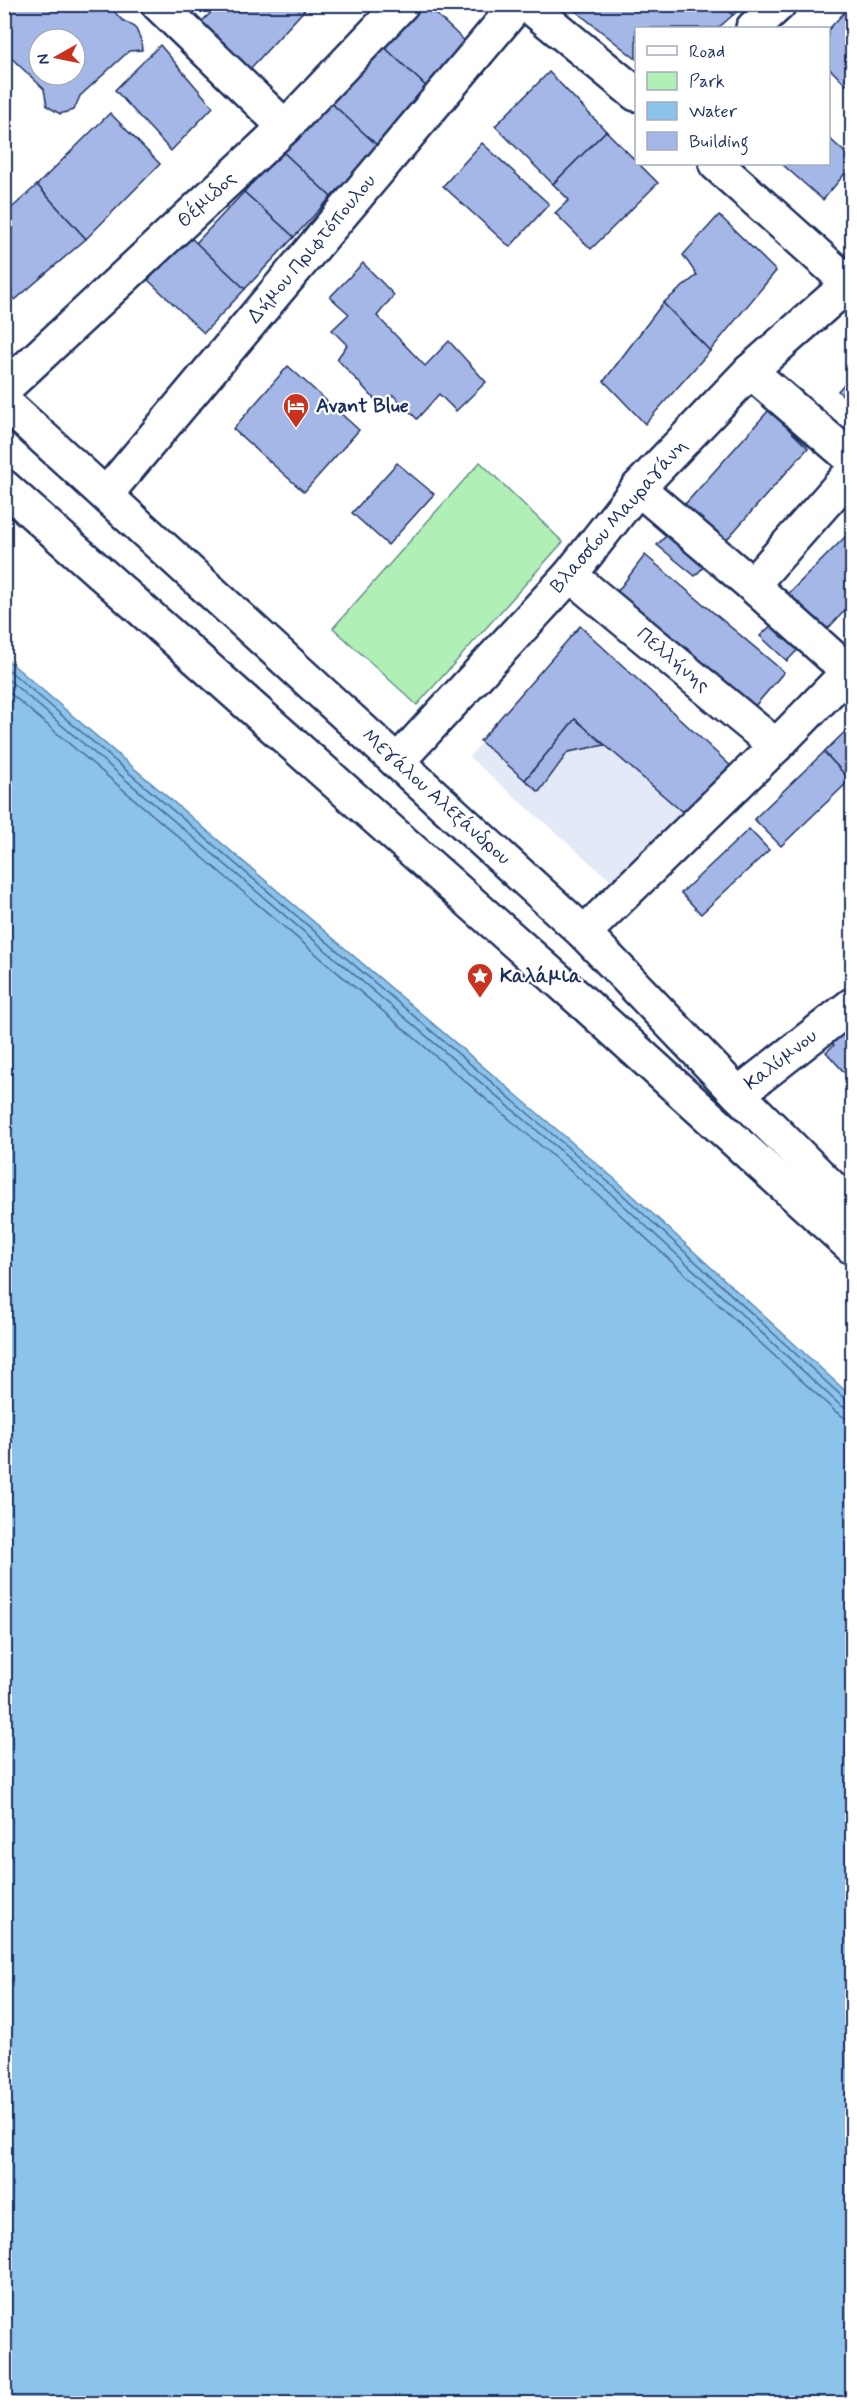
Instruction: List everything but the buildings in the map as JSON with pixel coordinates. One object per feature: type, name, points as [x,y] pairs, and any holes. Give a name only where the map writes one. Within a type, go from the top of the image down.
[{"type":"street","points":[[158,4],[285,127]]},
{"type":"street","name":"Θέμιδος","points":[[4,389],[285,127],[402,4]]},
{"type":"street","name":"Δήμου Πριφτόπουλου","points":[[107,494],[518,4]]},
{"type":"street","points":[[527,4],[635,93]]},
{"type":"street","points":[[754,27],[779,4]]},
{"type":"street","points":[[717,165],[852,284]]},
{"type":"street","name":"Βλασσίου Μαυραγάνη","points":[[397,762],[570,575],[638,488],[750,371],[852,284]]},
{"type":"street","points":[[750,371],[852,459]]},
{"type":"street","name":"Μεγάλου Αλεξάνδρου","points":[[4,402],[584,933],[738,1094],[850,1201]]},
{"type":"street","points":[[752,585],[852,472]]},
{"type":"street","points":[[4,487],[586,1005],[852,1247]]},
{"type":"street","points":[[584,933],[851,670],[638,488]]},
{"type":"street","name":"Πελλήνης","points":[[570,575],[776,746]]},
{"type":"street","name":"Καλύμνου","points":[[738,1094],[852,1005]]},
{"type":"shaded area","points":[[580,626],[734,769],[618,887],[469,757]]},
{"type":"green space","points":[[480,462],[563,542],[417,705],[333,628]]},
{"type":"water","points":[[5,658],[617,1181],[852,1397],[852,2403],[5,2403]]},
{"type":"place","name":"Avant Blue","points":[[296,429]]},
{"type":"place","name":"Καλάμια","points":[[480,999]]}]
